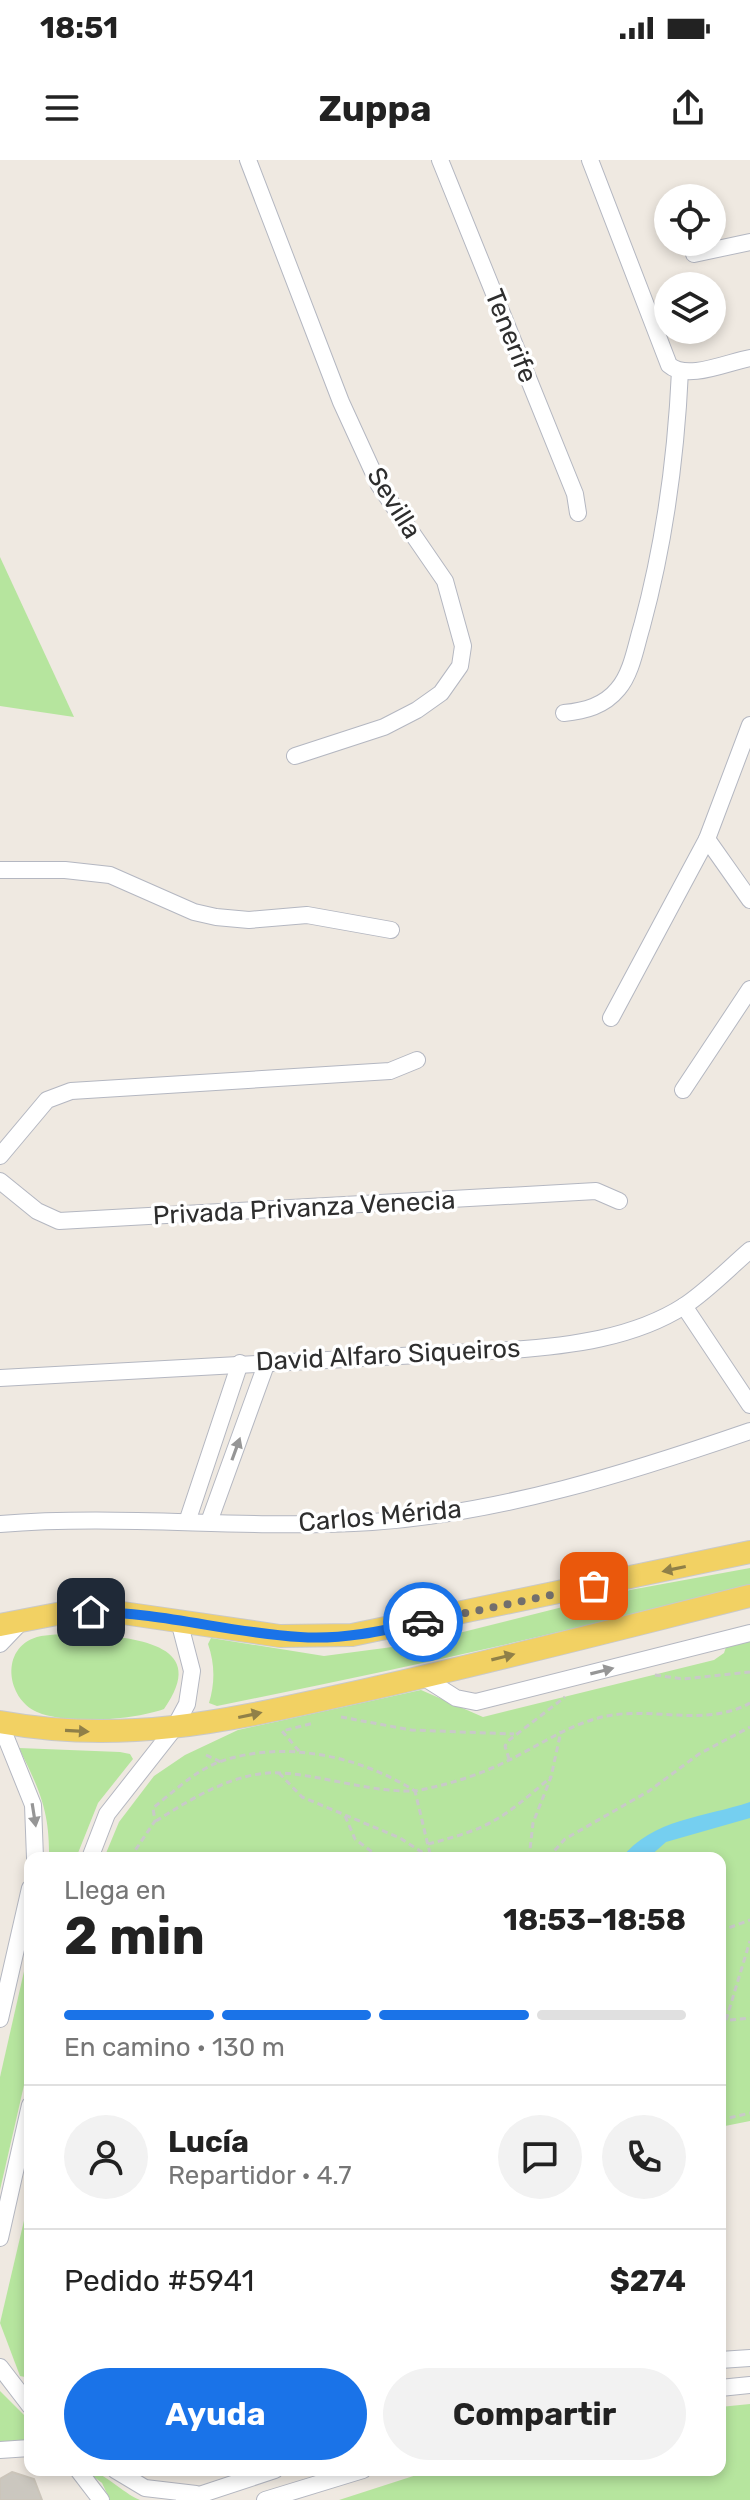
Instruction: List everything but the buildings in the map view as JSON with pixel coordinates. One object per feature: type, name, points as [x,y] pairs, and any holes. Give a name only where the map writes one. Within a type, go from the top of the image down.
[{"type":"main road","points":[[0,1625],[62,1613],[116,1612],[291,1637],[352,1635],[750,1552]]},
{"type":"main road","points":[[0,1723],[74,1731],[173,1730],[423,1677],[750,1596]]},
{"type":"street","name":"Sevilla","points":[[248,160],[341,402],[379,485],[445,581],[463,646],[460,666],[441,693],[417,710],[384,727],[295,756]]},
{"type":"street","name":"Tenerife","points":[[440,160],[575,494],[578,513]]},
{"type":"street","points":[[590,160],[665,358],[680,371]]},
{"type":"street","points":[[726,247],[750,242]]},
{"type":"street","points":[[680,371],[750,358]]},
{"type":"street","points":[[564,713],[600,704],[619,688],[633,658],[661,557],[676,455],[680,371]]},
{"type":"street","points":[[611,1018],[707,839],[750,725]]},
{"type":"street","points":[[707,839],[750,900]]},
{"type":"street","points":[[0,870],[89,871],[110,875],[194,912],[216,917],[249,920],[307,915],[391,930]]},
{"type":"street","points":[[683,1090],[750,989]]},
{"type":"street","points":[[0,1156],[47,1100],[71,1091],[390,1071],[417,1060]]},
{"type":"street","name":"Privada Privanza Venecia","points":[[0,1181],[37,1211],[59,1221],[596,1191],[619,1201]]},
{"type":"street","name":"David Alfaro Siqueiros","points":[[0,1378],[553,1347],[618,1333],[684,1306],[750,1250]]},
{"type":"street","points":[[684,1306],[750,1405]]},
{"type":"street","points":[[209,1522],[267,1362]]},
{"type":"street","points":[[187,1522],[240,1363]]},
{"type":"street","name":"Carlos Mérida","points":[[0,1524],[375,1522],[480,1507],[612,1476],[750,1431]]},
{"type":"street","points":[[0,1644],[23,1621]]},
{"type":"street","points":[[92,1852],[107,1814],[173,1730],[192,1686],[189,1652],[179,1621]]},
{"type":"street","points":[[423,1677],[434,1687],[468,1702],[750,1633]]},
{"type":"street","points":[[0,1723],[33,1805],[35,1852]]},
{"type":"street","points":[[0,2019],[24,1910]]},
{"type":"street","points":[[0,2238],[24,2132]]},
{"type":"street","points":[[726,2360],[750,2358]]},
{"type":"street","points":[[0,2367],[24,2398]]},
{"type":"street","points":[[726,2387],[750,2385]]},
{"type":"street","points":[[0,2450],[24,2448]]},
{"type":"street","points":[[83,2476],[101,2500]]},
{"type":"street","points":[[125,2476],[145,2488],[190,2497],[256,2476]]},
{"type":"street","points":[[269,2476],[270,2499],[344,2476]]},
{"type":"path","points":[[641,1661],[654,1674],[664,1678],[750,1672]]},
{"type":"path","points":[[509,1759],[505,1746],[514,1734],[567,1696],[569,1679]]},
{"type":"path","points":[[134,1852],[155,1821],[219,1785],[278,1773],[379,1792],[415,1791],[457,1781],[509,1759],[561,1731],[601,1717],[707,1715],[731,1712],[750,1703]]},
{"type":"path","points":[[339,1717],[411,1730],[514,1734]]},
{"type":"path","points":[[299,1751],[282,1731],[325,1720]]},
{"type":"path","points":[[553,1852],[565,1839],[649,1791],[699,1754],[750,1727]]},
{"type":"path","points":[[530,1852],[533,1823],[551,1777],[561,1731]]},
{"type":"path","points":[[155,1821],[153,1808],[205,1769],[221,1762],[299,1751],[345,1760],[393,1777],[415,1791],[430,1852]]},
{"type":"path","points":[[206,1755],[221,1762]]},
{"type":"path","points":[[278,1773],[302,1797],[400,1838],[422,1852]]},
{"type":"path","points":[[428,1844],[481,1830],[502,1819],[551,1777]]},
{"type":"path","points":[[345,1815],[355,1839],[372,1852]]},
{"type":"path","points":[[726,1929],[750,1920]]},
{"type":"path","points":[[750,1941],[726,2020],[750,2018]]},
{"type":"path","points":[[726,2119],[750,2113]]},
{"type":"green space","points":[[0,557],[74,717],[0,706]]},
{"type":"green space","points":[[750,1568],[750,1585],[684,1602],[351,1678],[217,1706],[209,1703],[213,1681],[208,1644],[211,1638],[324,1656],[415,1644],[630,1590]]},
{"type":"green space","points":[[93,1634],[147,1643],[163,1649],[174,1658],[179,1671],[176,1688],[164,1709],[119,1718],[82,1720],[50,1716],[27,1705],[14,1685],[12,1673],[17,1651],[37,1637]]},
{"type":"green space","points":[[750,1638],[750,2121],[726,2126],[726,1852],[106,1852],[119,1822],[154,1776],[185,1755],[238,1730],[421,1690],[483,1717],[714,1660],[724,1653],[727,1644]]},
{"type":"green space","points":[[19,1748],[120,1752],[130,1754],[133,1759],[98,1803],[78,1852],[49,1852],[48,1827],[32,1776]]},
{"type":"green space","points":[[24,1971],[24,2085],[0,2190],[0,2077]]},
{"type":"green space","points":[[24,2221],[24,2377],[20,2376],[0,2323]]},
{"type":"green space","points":[[0,2391],[24,2415],[24,2447],[0,2450]]},
{"type":"green space","points":[[750,2404],[750,2500],[339,2500],[413,2476],[726,2476],[726,2406]]},
{"type":"green space","points":[[93,2476],[102,2476],[140,2500],[110,2500],[102,2483]]},
{"type":"water","points":[[750,1802],[750,1818],[666,1842],[655,1852],[628,1852],[648,1835],[680,1821]]},
{"type":"way so far","points":[[423,1622],[594,1586]]},
{"type":"route","points":[[91,1612],[143,1614],[280,1636],[321,1638],[423,1622]]}]
